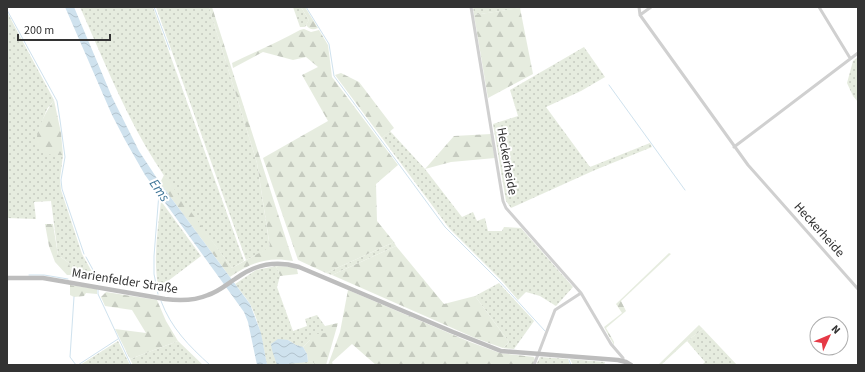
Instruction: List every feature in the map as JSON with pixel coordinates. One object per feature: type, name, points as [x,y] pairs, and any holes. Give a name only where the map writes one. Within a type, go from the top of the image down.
[{"type":"main road","name":"Marienfelder Straße","points":[[7,278],[43,278],[144,295],[184,300],[207,296],[223,288],[255,267],[267,264],[282,263],[299,267],[346,287]]},
{"type":"main road","name":"Heckerheide","points":[[346,287],[500,351],[623,361],[631,365]]},
{"type":"street","name":"Heckerheide","points":[[471,7],[503,201],[509,212],[581,293],[611,344],[623,358],[623,361]]},
{"type":"street","name":"Heckerheide","points":[[639,7],[640,15],[734,147],[748,165],[858,289]]},
{"type":"street","points":[[640,15],[651,7]]},
{"type":"street","points":[[819,7],[850,58]]},
{"type":"street","points":[[734,147],[858,53]]},
{"type":"street","points":[[534,365],[555,310],[581,293]]},
{"type":"green space","points":[[80,7],[153,7],[244,261],[232,268],[156,163],[128,113]]},
{"type":"green space","points":[[156,7],[209,7],[257,163],[270,248],[246,260]]},
{"type":"green space","points":[[209,7],[212,7],[293,261],[275,259],[267,260],[252,264],[230,277],[160,183],[164,175],[232,268],[270,247],[257,163]]},
{"type":"green space","points":[[293,7],[301,7],[309,20],[305,27],[300,27]]},
{"type":"green space","points":[[301,7],[305,7],[318,28],[312,29],[306,25],[309,20]]},
{"type":"green space","points":[[473,7],[522,7],[522,8],[474,15]]},
{"type":"green space","points":[[520,8],[533,74],[488,98],[474,15]]},
{"type":"green space","points":[[7,12],[54,100],[47,109],[38,132],[52,155],[63,155],[60,179],[61,190],[82,254],[96,279],[72,275],[69,263],[58,255],[51,201],[34,202],[36,219],[7,218]]},
{"type":"green space","points":[[304,29],[311,32],[319,30],[328,45],[332,77],[398,165],[376,184],[377,221],[394,242],[326,273],[298,260],[263,158],[328,121],[302,75],[318,67],[306,57],[293,60],[263,52],[233,68],[232,63]]},
{"type":"green space","points":[[584,47],[605,77],[581,91],[546,107],[590,167],[650,143],[652,147],[595,170],[511,208],[506,201],[493,124],[518,116],[510,90]]},
{"type":"green space","points":[[858,57],[858,102],[853,96],[847,83],[853,61]]},
{"type":"green space","points":[[341,73],[359,82],[394,128],[382,138],[335,75]]},
{"type":"green space","points":[[54,100],[61,133],[63,155],[52,155],[42,152],[37,144],[40,127]]},
{"type":"green space","points":[[390,131],[425,169],[462,217],[473,212],[477,221],[485,218],[488,231],[502,231],[504,227],[521,228],[573,287],[556,306],[540,296],[526,292],[518,300],[502,281],[449,228],[382,138]]},
{"type":"green space","points":[[491,134],[495,158],[451,162],[425,169],[454,136]]},
{"type":"green space","points":[[161,201],[201,256],[164,284],[158,285],[156,254]]},
{"type":"green space","points":[[45,224],[53,224],[58,255],[69,263],[72,275],[67,275],[55,262],[49,246]]},
{"type":"green space","points":[[394,242],[396,246],[332,275],[326,273]]},
{"type":"green space","points":[[396,246],[444,304],[475,296],[509,342],[503,348],[475,338],[332,275]]},
{"type":"green space","points":[[669,253],[671,254],[621,301],[626,311],[606,328],[614,342],[614,345],[604,327],[622,313],[616,304]]},
{"type":"green space","points":[[276,266],[280,276],[277,287],[293,331],[307,326],[305,319],[317,315],[325,326],[325,333],[310,340],[303,347],[288,340],[277,364],[314,361],[314,365],[267,365],[261,334],[253,311],[248,301],[235,284],[256,270]]},
{"type":"green space","points":[[276,266],[292,267],[297,269],[298,274],[280,276]]},
{"type":"green space","points":[[499,283],[534,321],[514,349],[503,348],[509,342],[475,296]]},
{"type":"green space","points":[[70,285],[97,289],[97,294],[86,293],[84,296],[74,297],[70,295]]},
{"type":"green space","points":[[348,290],[470,342],[500,353],[534,357],[535,360],[533,365],[376,365],[352,344],[332,362],[333,365],[328,365],[340,332]]},
{"type":"green space","points":[[106,292],[157,300],[166,321],[178,341],[130,359],[115,329],[146,333],[132,310],[105,306],[101,297]]},
{"type":"green space","points":[[338,323],[326,365],[314,365],[314,361],[308,362],[307,354],[303,347],[310,340],[309,335],[325,333],[325,326]]},
{"type":"green space","points":[[699,325],[703,329],[687,341],[661,365],[658,365]]},
{"type":"green space","points":[[703,329],[737,365],[702,365],[705,362],[687,341]]},
{"type":"green space","points":[[118,341],[130,365],[80,365]]},
{"type":"green space","points":[[178,341],[203,365],[133,365],[130,359]]},
{"type":"green space","points":[[540,357],[568,359],[570,365],[536,365]]},
{"type":"green space","points":[[570,359],[605,362],[604,365],[573,365]]},
{"type":"water","name":"Ems","points":[[65,7],[74,7],[112,97],[139,151],[160,183],[250,304],[261,333],[267,365],[257,365],[248,322],[244,312],[145,175],[125,140],[112,115]]},
{"type":"water","points":[[278,339],[288,340],[303,347],[307,354],[308,362],[277,365],[271,344]]},
{"type":"waterway","points":[[154,7],[170,50]]},
{"type":"waterway","points":[[306,7],[329,44],[334,76],[445,227],[500,282],[545,331]]},
{"type":"waterway","points":[[7,10],[57,101],[65,157],[61,180],[62,189],[84,254]]},
{"type":"waterway","points":[[609,85],[685,190]]},
{"type":"waterway","name":"Ems","points":[[158,294],[154,274],[154,256],[159,193]]},
{"type":"waterway","points":[[86,257],[99,283]]},
{"type":"waterway","points":[[29,275],[44,275],[68,279]]},
{"type":"waterway","points":[[98,290],[98,294],[131,365]]},
{"type":"waterway","points":[[74,297],[70,357],[76,365]]},
{"type":"waterway","points":[[161,301],[170,320],[181,336],[210,365]]},
{"type":"waterway","points":[[78,365],[118,339]]},
{"type":"waterway","points":[[569,360],[571,365]]}]
